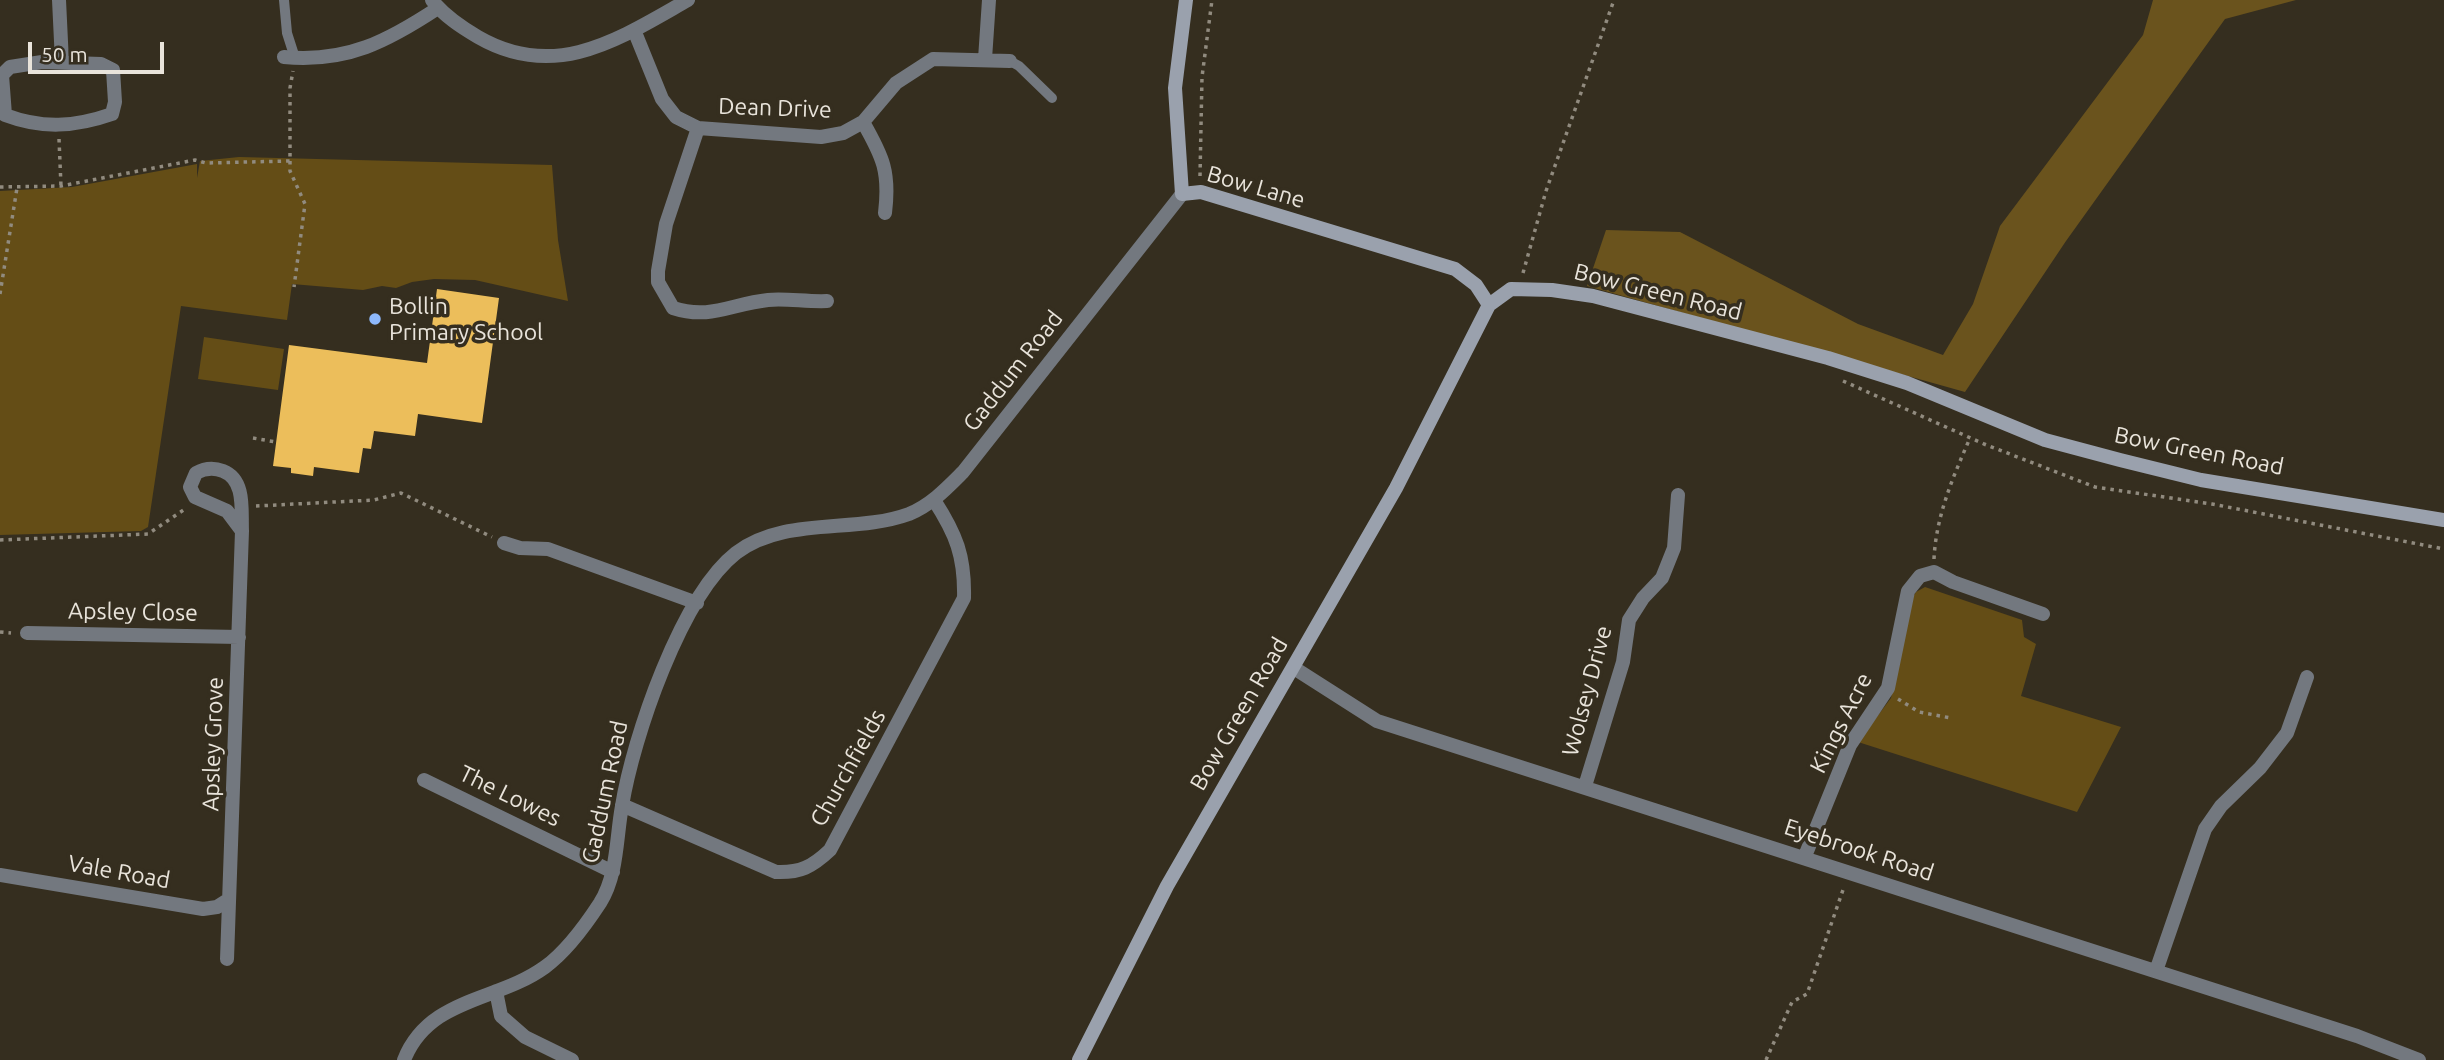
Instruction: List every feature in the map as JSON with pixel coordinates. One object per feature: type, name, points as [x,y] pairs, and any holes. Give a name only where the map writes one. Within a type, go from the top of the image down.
[{"type":"main road","name":"Bow Lane","points":[[1186,0],[1175,88],[1182,194],[1201,192],[1455,269],[1476,285],[1489,305]]},
{"type":"main road","name":"Bow Green Road","points":[[1079,1060],[1167,886],[1396,488],[1489,305],[1511,289],[1552,289],[1593,296],[1828,358],[1907,383],[2045,439],[2120,460],[2202,480],[2444,520]]},
{"type":"street","points":[[59,0],[62,62]]},
{"type":"street","points":[[290,58],[345,55],[390,40],[435,4],[497,48],[526,57],[556,58],[583,52],[634,30],[688,0]]},
{"type":"street","points":[[985,60],[989,0]]},
{"type":"street","name":"Dean Drive","points":[[634,30],[662,99],[676,117],[698,128],[821,137],[843,133],[863,122],[896,83],[933,59],[1010,61]]},
{"type":"street","points":[[62,62],[101,64],[114,70],[115,102],[112,114],[90,121],[59,125],[26,123],[5,114],[2,75],[10,67],[62,62]]},
{"type":"street","points":[[863,122],[884,158],[888,187],[884,213]]},
{"type":"street","points":[[698,128],[666,224],[658,271],[658,282],[673,308],[693,315],[771,300],[798,303],[827,301]]},
{"type":"street","name":"Gaddum Road","points":[[404,1060],[420,1033],[437,1016],[544,968],[564,951],[601,900],[612,872],[635,744],[656,684],[697,603],[734,555],[767,536],[886,520],[911,513],[934,500],[963,472],[1182,194]]},
{"type":"street","name":"Apsley Grove","points":[[198,500],[191,492],[192,477],[201,470],[217,469],[234,478],[240,487],[242,531],[233,857],[228,900],[227,958]]},
{"type":"street","name":"Wolsey Drive","points":[[1585,786],[1623,662],[1629,620],[1643,598],[1662,578],[1674,548],[1678,495]]},
{"type":"street","points":[[198,500],[228,511],[242,531]]},
{"type":"street","name":"Churchfields","points":[[622,805],[776,872],[796,873],[815,864],[830,850],[964,598],[961,557],[956,534],[934,500]]},
{"type":"street","points":[[504,543],[520,548],[548,550],[697,603]]},
{"type":"street","points":[[1934,572],[1953,582],[2043,614]]},
{"type":"street","name":"Kings Acre","points":[[1805,856],[1850,745],[1885,694],[1908,591],[1920,576],[1934,572]]},
{"type":"street","name":"Apsley Close","points":[[27,633],[239,637]]},
{"type":"street","name":"Eyebrook Road","points":[[1294,668],[1377,721],[1805,856],[2357,1036],[2419,1060]]},
{"type":"street","points":[[2156,971],[2205,829],[2221,806],[2260,768],[2287,733],[2307,677]]},
{"type":"street","name":"The Lowes","points":[[424,780],[612,872]]},
{"type":"street","name":"Vale Road","points":[[0,875],[203,909],[217,907],[228,900]]},
{"type":"street","points":[[496,991],[501,1016],[525,1037],[572,1060]]},
{"type":"lane","points":[[284,0],[290,58]]},
{"type":"lane","points":[[1010,61],[1019,66],[1052,98]]},
{"type":"path","points":[[1201,192],[1202,77],[1212,0]]},
{"type":"path","points":[[1519,289],[1546,191],[1614,0]]},
{"type":"path","points":[[290,58],[290,171],[305,204],[293,287]]},
{"type":"path","points":[[59,125],[61,186]]},
{"type":"path","points":[[0,187],[61,186],[195,160],[290,161]]},
{"type":"path","points":[[0,294],[16,188]]},
{"type":"path","points":[[253,438],[276,442]]},
{"type":"path","points":[[1934,572],[1940,519],[1948,489],[1970,438]]},
{"type":"path","points":[[241,506],[345,503],[374,500],[401,492],[504,543]]},
{"type":"path","points":[[0,540],[148,534],[198,500]]},
{"type":"path","points":[[1885,694],[1919,712],[1951,718]]},
{"type":"path","points":[[1766,1060],[1792,1002],[1807,994],[1849,871]]},
{"type":"shaded area","points":[[2153,0],[2296,0],[2225,19],[2066,241],[1965,392],[1587,286],[1606,230],[1680,232],[1858,324],[1943,355],[1973,304],[2000,226],[2143,35]]},
{"type":"shaded area","points":[[239,157],[552,165],[558,240],[568,301],[475,280],[434,279],[412,282],[396,288],[382,286],[363,290],[292,284],[287,320],[181,306],[148,527],[141,531],[0,535],[0,191],[72,187],[197,164],[197,178],[200,161]]},
{"type":"shaded area","points":[[204,337],[284,349],[278,390],[198,379]]},
{"type":"shaded area","points":[[1925,587],[2022,620],[2024,637],[2036,644],[2021,696],[2121,727],[2077,812],[1858,742],[1891,698],[1911,600],[1916,592]]},
{"type":"building","points":[[437,289],[499,298],[482,423],[418,414],[415,436],[374,431],[371,449],[363,448],[359,473],[314,467],[313,476],[291,473],[291,468],[273,466],[289,345],[427,363]]},
{"type":"place","name":"Bollin Primary School","points":[[375,319]]}]
